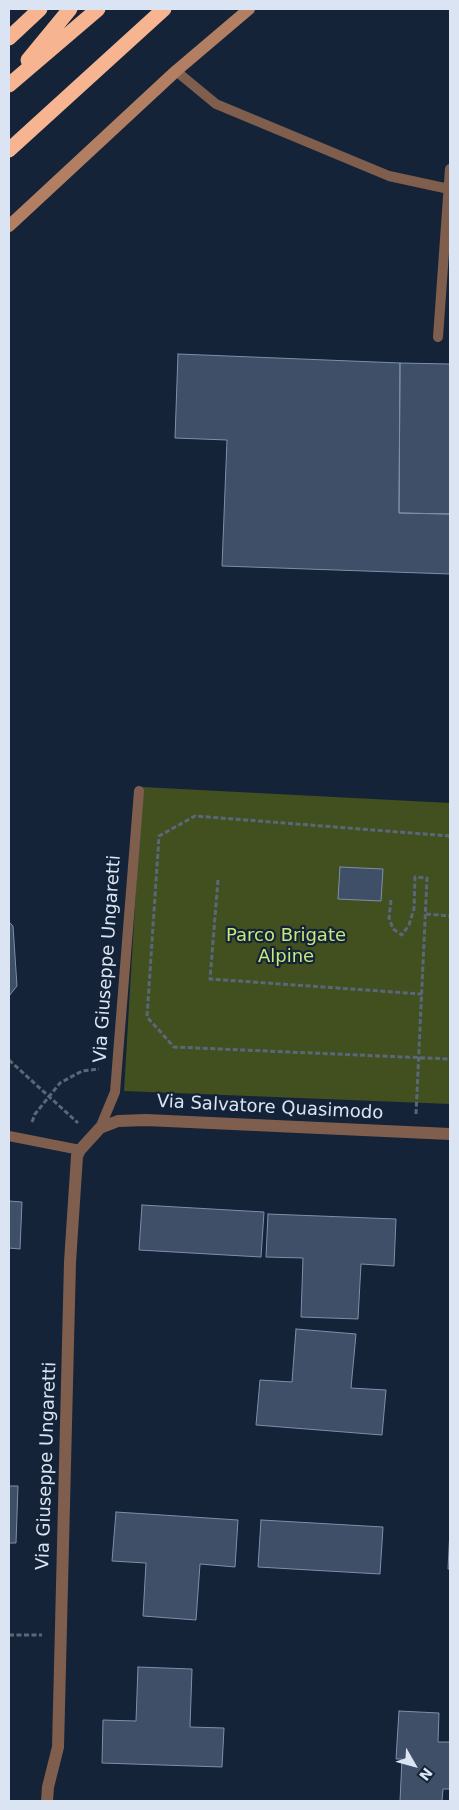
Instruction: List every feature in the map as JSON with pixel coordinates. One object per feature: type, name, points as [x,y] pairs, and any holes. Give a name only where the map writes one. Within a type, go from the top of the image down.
[{"type":"highway","points":[[9,38],[40,9]]},
{"type":"highway","points":[[9,85],[54,26],[70,9]]},
{"type":"highway","points":[[9,85],[98,9]]},
{"type":"highway","points":[[9,150],[164,9]]},
{"type":"main road","points":[[9,226],[176,70],[250,9]]},
{"type":"street","name":"Via Salvatore Quasimodo","points":[[96,1131],[118,1121],[146,1120],[450,1134]]},
{"type":"street","name":"Via Giuseppe Ungaretti","points":[[47,1801],[48,1787],[58,1747],[70,1262],[77,1156],[96,1131]]},
{"type":"lane","points":[[176,70],[216,104],[389,176],[449,189]]},
{"type":"lane","points":[[438,337],[450,169]]},
{"type":"lane","name":"Via Giuseppe Ungaretti","points":[[96,1131],[115,1092],[139,791]]},
{"type":"lane","points":[[9,1136],[80,1150]]},
{"type":"path","points":[[450,836],[195,816],[159,836],[147,1017],[174,1047],[450,1059]]},
{"type":"path","points":[[390,900],[389,918],[393,929],[402,935],[409,925],[414,909],[415,877],[427,878],[415,1132]]},
{"type":"path","points":[[218,880],[210,979],[422,994]]},
{"type":"path","points":[[426,914],[450,916]]},
{"type":"path","points":[[9,1060],[48,1096],[96,1131]]},
{"type":"path","points":[[26,1139],[35,1114],[60,1083],[82,1071],[117,1067]]},
{"type":"path","points":[[9,1635],[60,1636]]},
{"type":"green space","name":"Parco Brigate Alpine","points":[[142,787],[450,803],[450,1104],[124,1091]]},
{"type":"building","points":[[178,354],[400,363],[399,513],[450,514],[450,574],[222,566],[227,440],[175,438]]},
{"type":"building","points":[[400,363],[450,364],[450,514],[399,513]]},
{"type":"building","points":[[340,867],[383,869],[381,901],[338,899]]},
{"type":"building","points":[[9,922],[13,926],[17,986],[9,996]]},
{"type":"building","points":[[9,1201],[22,1202],[20,1249],[9,1248]]},
{"type":"building","points":[[142,1205],[264,1212],[261,1257],[139,1250]]},
{"type":"building","points":[[268,1214],[396,1219],[394,1266],[361,1264],[358,1319],[301,1317],[303,1258],[266,1257]]},
{"type":"building","points":[[296,1329],[356,1334],[351,1388],[386,1390],[382,1435],[256,1425],[260,1380],[292,1382]]},
{"type":"building","points":[[9,1486],[18,1486],[16,1543],[9,1543]]},
{"type":"building","points":[[116,1512],[238,1520],[235,1567],[200,1564],[196,1620],[143,1616],[146,1563],[112,1561]]},
{"type":"building","points":[[261,1520],[383,1527],[380,1574],[258,1567]]},
{"type":"building","points":[[450,1530],[450,1569],[448,1569]]},
{"type":"building","points":[[138,1667],[192,1669],[190,1727],[224,1728],[222,1767],[102,1763],[103,1720],[136,1721]]},
{"type":"building","points":[[399,1711],[439,1713],[438,1742],[450,1742],[450,1789],[443,1789],[442,1801],[400,1801],[402,1759],[396,1759]]}]
